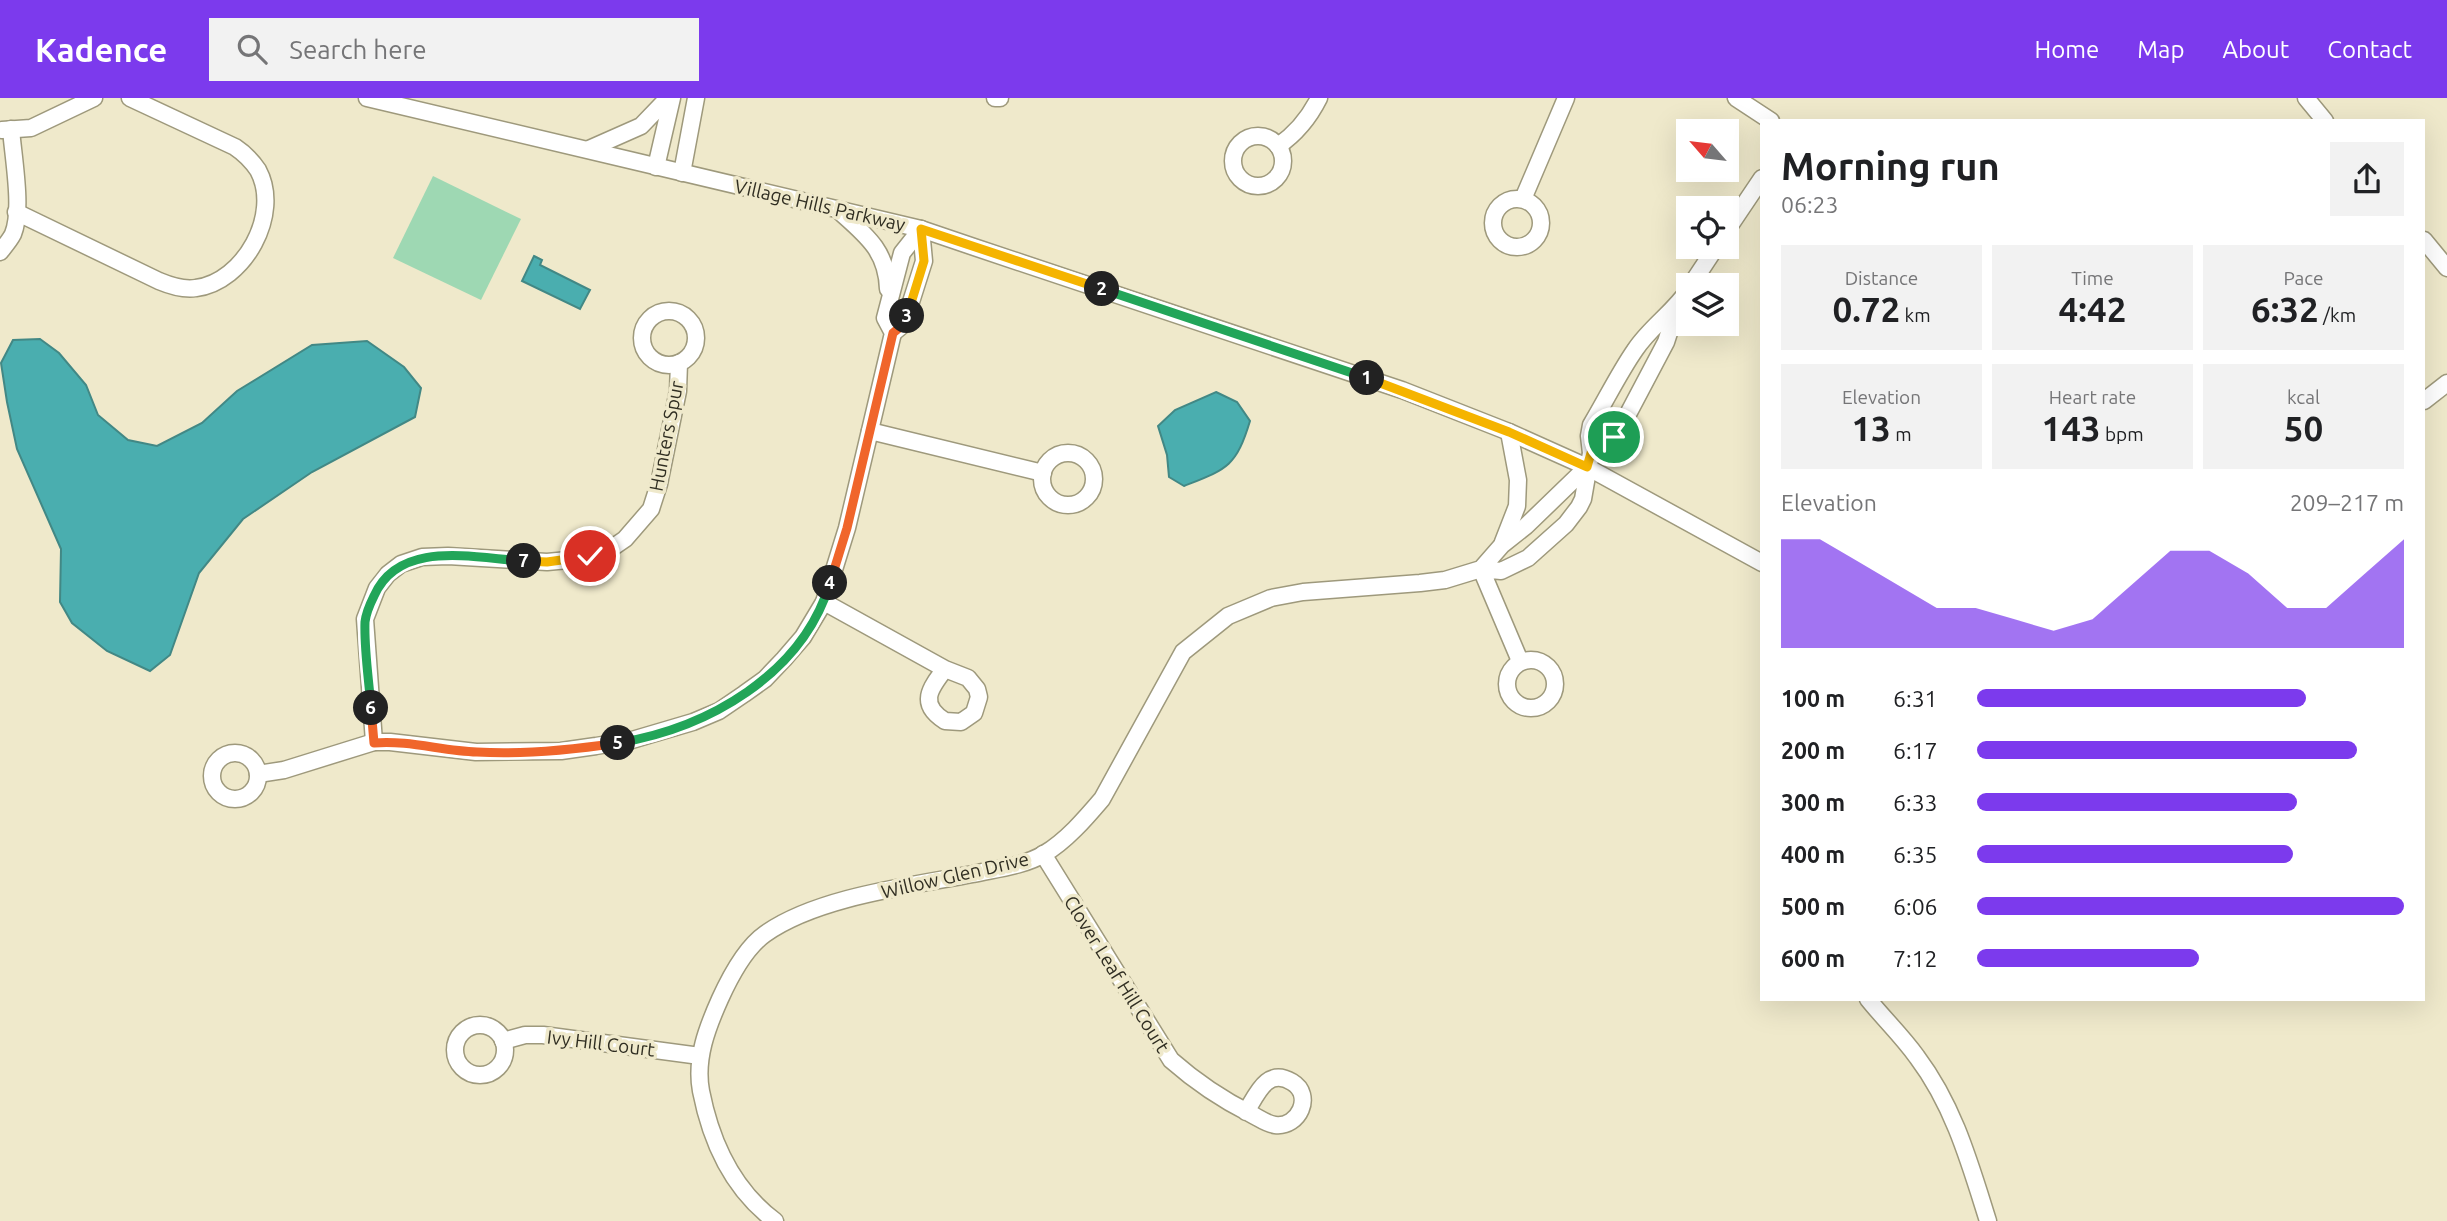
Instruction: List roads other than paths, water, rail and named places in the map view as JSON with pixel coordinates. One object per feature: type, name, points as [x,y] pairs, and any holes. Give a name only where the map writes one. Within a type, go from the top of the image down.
[{"type":"street","points":[[0,252],[13,233],[17,190],[5,130],[31,128],[94,98]]},
{"type":"street","points":[[16,212],[177,288],[195,289],[214,284],[242,263],[261,224],[264,188],[258,171],[247,156],[235,147],[130,98]]},
{"type":"street","name":"Village Hills Parkway","points":[[367,98],[921,229],[1402,390],[1589,460],[1760,562]]},
{"type":"street","points":[[589,149],[641,126],[670,98]]},
{"type":"street","points":[[656,167],[670,98]]},
{"type":"street","points":[[682,173],[696,98]]},
{"type":"street","points":[[1278,146],[1296,133],[1319,98]]},
{"type":"street","points":[[1523,199],[1566,98]]},
{"type":"street","points":[[1736,98],[1768,119]]},
{"type":"street","points":[[2306,98],[2323,119]]},
{"type":"street","points":[[1739,212],[1760,181]]},
{"type":"street","points":[[837,209],[876,246],[888,269],[889,305]]},
{"type":"street","points":[[893,333],[885,318],[902,253],[921,229]]},
{"type":"street","points":[[258,774],[284,770],[374,743],[390,741],[476,752],[561,751],[632,740],[668,731],[719,711],[765,679],[803,637],[824,602],[847,528],[893,333],[904,324],[924,261],[921,229]]},
{"type":"street","points":[[2425,241],[2447,268]]},
{"type":"street","name":"Willow Glen Drive","points":[[775,1221],[746,1195],[717,1149],[708,1125],[698,1075],[700,1056],[723,994],[745,956],[763,935],[786,922],[853,897],[1005,867],[1043,854],[1086,818],[1102,799],[1183,652],[1228,616],[1271,598],[1303,592],[1445,580],[1481,569],[1501,571],[1528,558],[1566,524],[1583,499],[1591,425],[1635,349],[1676,306]]},
{"type":"street","points":[[1520,661],[1481,569],[1502,545],[1525,526],[1618,433],[1666,342],[1676,310]]},
{"type":"street","name":"Hunters Spur","points":[[374,743],[365,619],[377,587],[388,573],[401,564],[422,557],[547,562],[568,560],[609,550],[625,539],[651,509],[659,484],[678,391],[678,363]]},
{"type":"street","points":[[2425,400],[2447,383]]},
{"type":"street","points":[[870,431],[1043,473]]},
{"type":"street","points":[[1502,545],[1517,506],[1518,480],[1509,432]]},
{"type":"street","points":[[824,602],[953,672]]},
{"type":"street","name":"Clover Leaf Hill Court","points":[[1043,854],[1162,1049],[1198,1083],[1246,1112],[1274,1125],[1290,1122],[1302,1110],[1301,1091],[1297,1084],[1278,1077],[1263,1083],[1246,1112]]},
{"type":"street","points":[[1870,1001],[1919,1059],[1949,1110],[1962,1138],[1988,1221]]},
{"type":"street","name":"Ivy Hill Court","points":[[503,1041],[525,1035],[543,1035],[700,1056]]},
{"type":"water","points":[[534,256],[542,260],[540,265],[590,290],[580,309],[522,281]]},
{"type":"water","points":[[40,339],[59,353],[86,385],[98,415],[128,440],[157,446],[202,423],[237,391],[312,345],[367,341],[404,367],[421,388],[415,417],[312,472],[243,519],[199,573],[170,655],[150,671],[107,651],[72,623],[60,602],[61,549],[17,449],[1,363],[13,340]]},
{"type":"water","points":[[1216,392],[1237,402],[1250,421],[1245,436],[1228,464],[1184,486],[1169,477],[1167,455],[1158,426],[1175,410]]}]
